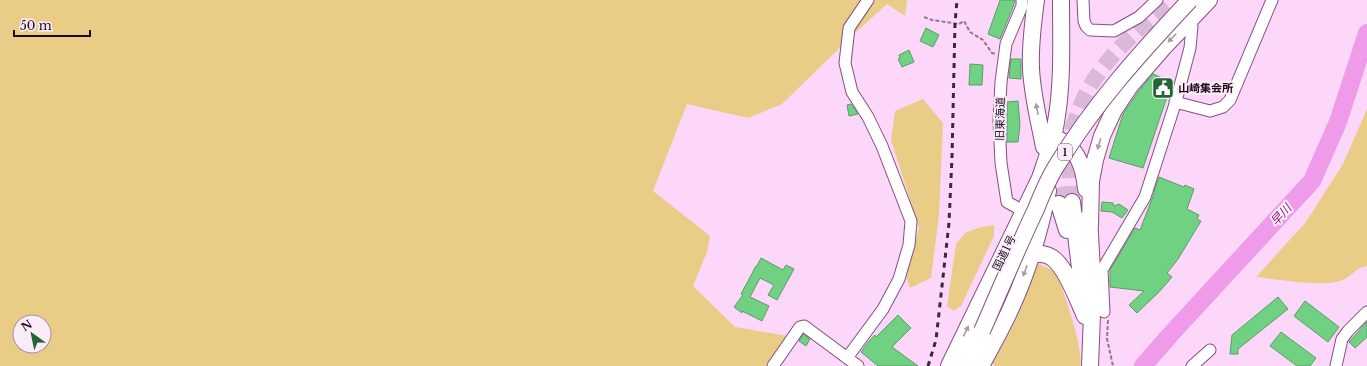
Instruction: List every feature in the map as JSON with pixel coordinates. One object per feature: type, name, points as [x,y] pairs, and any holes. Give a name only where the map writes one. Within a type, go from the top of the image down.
[{"type":"highway","name":"1","points":[[1036,0],[1032,38],[1031,68],[1034,96],[1049,142],[1067,144],[1075,153],[1082,166],[1085,180],[1090,226],[1093,289],[1090,362]]},
{"type":"highway","name":"国道1号","points":[[949,366],[1040,178],[1058,102],[1061,0]]},
{"type":"highway","name":"1","points":[[964,366],[982,331],[1056,166],[1104,97],[1138,56],[1190,0]]},
{"type":"highway","name":"1","points":[[1090,226],[1091,181],[1095,160],[1102,136],[1114,110],[1135,80],[1209,0]]},
{"type":"highway","name":"国道1号","points":[[981,366],[1011,308],[1032,254],[1042,221],[1052,168],[1049,142]]},
{"type":"highway","name":"1","points":[[1066,203],[1080,268],[1090,362]]},
{"type":"highway","name":"1","points":[[1032,254],[1047,255],[1055,260],[1073,289],[1085,316]]},
{"type":"street","points":[[847,358],[882,309],[899,279],[909,245],[911,221],[882,146],[868,117],[852,92],[845,63],[849,28],[868,0]]},
{"type":"street","name":"旧東海道","points":[[1022,0],[1022,6],[1006,44],[1004,55],[999,121],[1001,163],[1007,202],[1042,221]]},
{"type":"street","points":[[1082,0],[1084,21],[1090,30],[1114,31],[1139,17],[1158,0]]},
{"type":"street","points":[[1175,102],[1210,110],[1223,107],[1230,100],[1272,0]]},
{"type":"street","points":[[1104,312],[1102,270],[1145,197],[1175,102],[1190,48],[1192,26]]},
{"type":"street","points":[[1336,366],[1342,340],[1348,331],[1367,312]]},
{"type":"street","points":[[773,366],[800,327],[804,326],[858,366]]},
{"type":"street","points":[[1192,366],[1210,350]]},
{"type":"path","points":[[924,18],[959,24],[964,21],[970,32],[983,40],[992,53],[1004,55]]},
{"type":"path","points":[[1104,312],[1109,319],[1107,339],[1113,366]]},
{"type":"shaded area","points":[[0,0],[907,0],[905,16],[887,4],[782,104],[748,118],[687,104],[653,191],[710,236],[707,252],[693,286],[735,327],[788,336],[770,366],[0,366]]},
{"type":"shaded area","points":[[923,99],[943,123],[939,215],[931,278],[910,288],[906,276],[919,228],[891,140],[895,111]]},
{"type":"shaded area","points":[[1367,109],[1367,266],[1359,269],[1344,280],[1332,283],[1311,283],[1256,277],[1306,222],[1343,164]]},
{"type":"shaded area","points":[[994,225],[994,236],[961,306],[954,311],[947,306],[956,244],[965,233],[981,227]]},
{"type":"shaded area","points":[[1037,263],[1057,272],[1076,333],[1079,346],[1080,366],[995,366],[992,363]]},
{"type":"building","points":[[1000,0],[1015,0],[1000,39],[988,34]]},
{"type":"building","points":[[926,28],[939,35],[933,47],[920,41]]},
{"type":"building","points":[[909,50],[914,62],[902,67],[898,59],[900,58],[899,55]]},
{"type":"building","points":[[1011,59],[1021,59],[1021,79],[1009,78]]},
{"type":"building","points":[[970,64],[983,65],[982,85],[969,85]]},
{"type":"building","points":[[1153,74],[1172,82],[1143,168],[1109,158],[1123,114]]},
{"type":"building","points":[[1018,101],[1020,125],[1018,142],[1007,142],[1007,102]]},
{"type":"building","points":[[851,104],[858,114],[849,116],[847,105]]},
{"type":"building","points":[[1159,177],[1184,187],[1185,185],[1194,189],[1187,209],[1199,215],[1197,219],[1201,221],[1178,259],[1167,273],[1172,277],[1137,313],[1129,305],[1144,291],[1110,287],[1110,270],[1135,228],[1140,230]]},
{"type":"building","points":[[1102,202],[1113,203],[1114,206],[1119,204],[1128,210],[1122,218],[1112,212],[1101,211]]},
{"type":"building","points":[[761,258],[783,270],[786,265],[794,269],[777,300],[768,295],[774,285],[760,278],[750,297],[769,306],[762,321],[742,311],[742,313],[734,307],[743,295],[741,294]]},
{"type":"building","points":[[1278,297],[1288,309],[1238,349],[1238,354],[1230,354],[1232,335]]},
{"type":"building","points":[[1305,301],[1339,327],[1328,342],[1294,316]]},
{"type":"building","points":[[898,315],[911,328],[892,347],[918,366],[878,366],[861,352],[875,335],[876,337]]},
{"type":"building","points":[[1367,322],[1367,337],[1355,348],[1349,342]]},
{"type":"building","points":[[1281,332],[1316,358],[1310,366],[1297,366],[1270,346]]},
{"type":"building","points":[[803,334],[810,339],[806,346],[799,341]]},
{"type":"waterway","name":"早川","points":[[1143,366],[1312,181],[1338,122],[1367,33]]},
{"type":"tunnel","points":[[1072,202],[1070,166],[1072,131],[1085,95],[1105,64],[1117,50],[1173,0]]},
{"type":"tunnel","points":[[1049,165],[1059,204]]},
{"type":"railway","points":[[928,366],[936,340],[949,223],[957,0]]},
{"type":"place","name":"山崎集会所","points":[[1163,88]]}]
